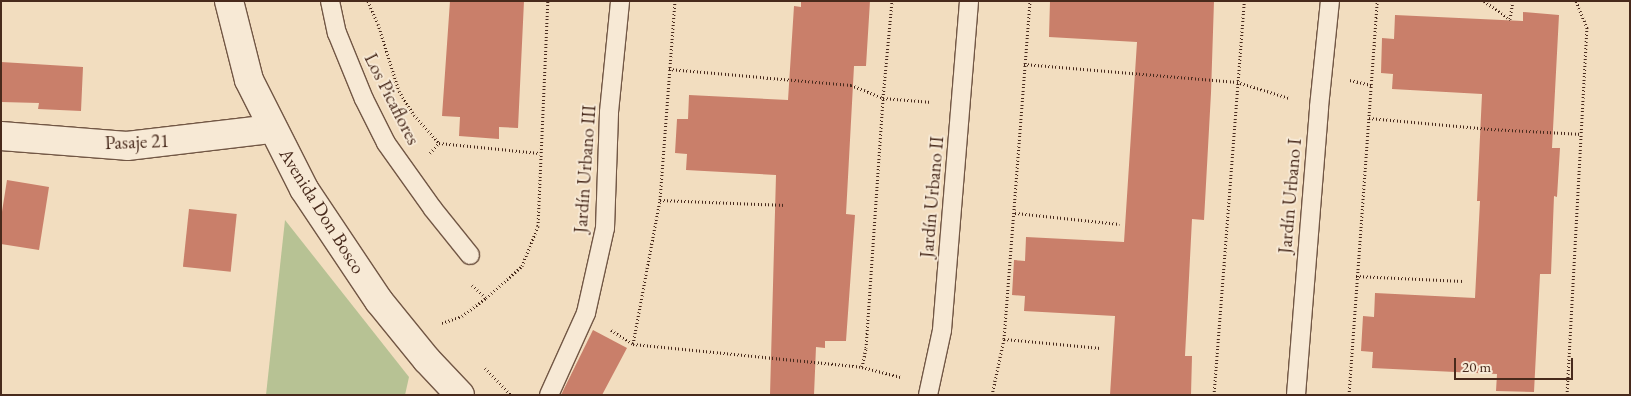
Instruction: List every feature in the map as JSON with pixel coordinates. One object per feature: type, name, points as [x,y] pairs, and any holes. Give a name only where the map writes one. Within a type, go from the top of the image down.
[{"type":"main road","name":"Avenida Don Bosco","points":[[229,1],[249,80],[272,129],[304,189],[340,246],[391,315],[427,360],[460,395]]},
{"type":"main road","name":"Pasaje 21","points":[[1,136],[128,146],[272,129]]},
{"type":"lane","name":"Los Picaflores","points":[[330,1],[337,33],[364,99],[386,143],[470,255]]},
{"type":"lane","name":"Jardín Urbano III","points":[[550,393],[586,313],[605,228],[610,112],[620,1]]},
{"type":"lane","name":"Jardín Urbano II","points":[[929,390],[942,330],[969,1]]},
{"type":"lane","name":"Jardín Urbano I","points":[[1296,395],[1319,107],[1330,1]]},
{"type":"path","points":[[368,1],[378,24],[399,91],[414,115],[439,143],[540,153]]},
{"type":"path","points":[[442,323],[470,310],[522,266],[538,226],[548,1]]},
{"type":"path","points":[[633,344],[660,200],[675,1]]},
{"type":"path","points":[[862,366],[866,348],[883,98],[892,1]]},
{"type":"path","points":[[992,395],[1004,339],[1030,1]]},
{"type":"path","points":[[1214,395],[1244,1]]},
{"type":"path","points":[[1349,395],[1376,1]]},
{"type":"path","points":[[1484,1],[1510,20],[1513,1]]},
{"type":"path","points":[[1566,395],[1587,28],[1576,1]]},
{"type":"path","points":[[1024,64],[1237,82],[1319,107]]},
{"type":"path","points":[[669,69],[851,85],[883,98],[961,104]]},
{"type":"path","points":[[1369,118],[1491,129],[1582,134]]},
{"type":"path","points":[[408,173],[439,143]]},
{"type":"path","points":[[660,200],[786,205]]},
{"type":"path","points":[[1015,213],[1119,224]]},
{"type":"path","points":[[1356,276],[1463,281]]},
{"type":"path","points":[[586,313],[633,344],[862,366],[929,390]]},
{"type":"path","points":[[1004,339],[1101,348]]},
{"type":"green space","points":[[285,220],[409,377],[405,395],[266,395]]},
{"type":"building","points":[[450,1],[524,1],[518,128],[499,127],[499,139],[459,136],[460,117],[442,116]]},
{"type":"building","points":[[801,1],[870,1],[866,66],[854,66],[846,214],[855,215],[846,341],[825,341],[825,348],[816,347],[814,395],[770,395],[776,175],[686,170],[687,154],[675,153],[677,119],[688,119],[689,95],[788,100],[794,6],[801,7]]},
{"type":"building","points":[[1050,1],[1214,1],[1204,220],[1192,219],[1185,356],[1192,356],[1191,395],[1110,395],[1115,316],[1024,311],[1025,296],[1012,295],[1014,260],[1025,261],[1026,237],[1124,242],[1137,42],[1049,37]]},
{"type":"building","points":[[1523,12],[1559,15],[1552,148],[1560,148],[1557,197],[1554,196],[1551,274],[1540,274],[1534,392],[1496,391],[1497,374],[1372,368],[1373,352],[1361,351],[1363,316],[1374,317],[1375,293],[1475,298],[1480,201],[1477,201],[1482,94],[1392,89],[1393,74],[1381,73],[1382,38],[1394,39],[1395,15],[1523,21]]},
{"type":"building","points":[[1,62],[83,67],[81,111],[38,109],[39,103],[1,102]]},
{"type":"building","points":[[7,180],[49,187],[39,250],[1,244],[1,218]]},
{"type":"building","points":[[189,209],[237,214],[231,272],[183,267]]},
{"type":"building","points":[[593,330],[627,348],[602,395],[561,395]]}]
